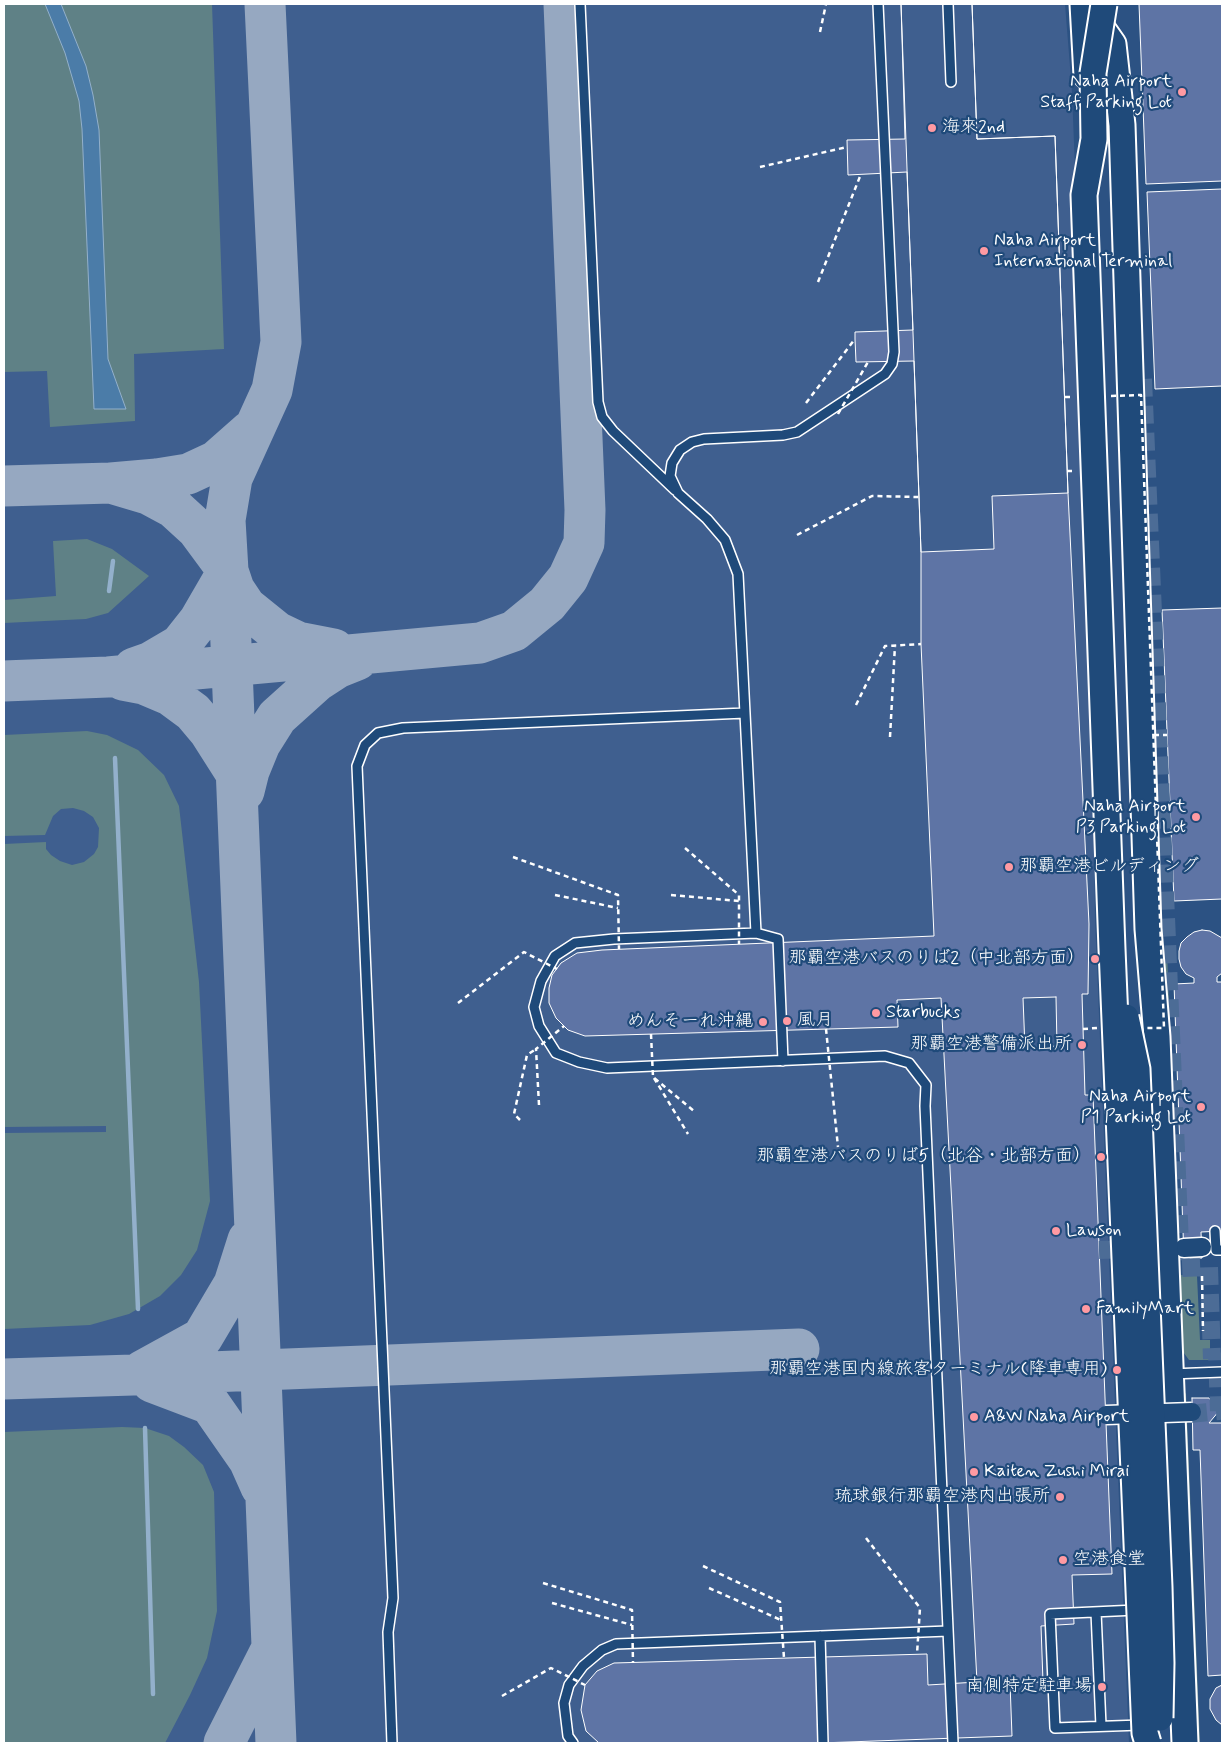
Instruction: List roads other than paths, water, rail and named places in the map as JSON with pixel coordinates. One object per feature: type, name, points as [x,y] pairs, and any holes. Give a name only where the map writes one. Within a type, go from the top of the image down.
[{"type":"street","points":[[1084,4],[1116,741],[1118,844],[1104,914],[1106,986],[1136,1610],[1145,1739]]},
{"type":"street","points":[[1084,4],[1113,44],[1122,125],[1148,929],[1157,1037],[1185,1743]]},
{"type":"street","points":[[1104,4],[1093,73],[1094,139],[1084,195],[1112,949],[1145,1739]]},
{"type":"street","points":[[1184,1248],[1202,1247]]},
{"type":"street","points":[[1106,1415],[1192,1412]]},
{"type":"lane","points":[[580,4],[598,402],[602,417],[612,431],[707,519],[725,540],[738,574],[756,933]]},
{"type":"lane","points":[[678,493],[670,476],[672,463],[680,450],[692,442],[704,439],[783,436],[797,432],[885,374],[892,364],[894,352],[878,4]]},
{"type":"lane","points":[[948,4],[951,82]]},
{"type":"lane","points":[[392,1743],[388,1632],[393,1598],[357,766],[365,745],[378,732],[402,728],[745,714]]},
{"type":"lane","points":[[783,1061],[778,939],[756,933],[614,939],[575,943],[555,956],[540,981],[534,1007],[539,1026],[556,1053],[579,1062],[607,1068],[783,1061],[885,1056],[909,1063],[926,1085],[925,1106],[953,1743]]},
{"type":"lane","points":[[1215,1231],[1216,1250],[1222,1250]]},
{"type":"lane","points":[[1170,1374],[1222,1372]]},
{"type":"lane","points":[[1136,1610],[1050,1614],[1055,1728],[1101,1726],[1145,1739]]},
{"type":"lane","points":[[1096,1612],[1101,1726]]},
{"type":"lane","points":[[573,1743],[568,1736],[564,1703],[569,1686],[583,1666],[602,1650],[616,1644],[948,1631]]},
{"type":"lane","points":[[820,1636],[823,1743]]},
{"type":"waterway","points":[[109,591],[113,561]]},
{"type":"waterway","points":[[115,758],[138,1309]]},
{"type":"waterway","points":[[145,1428],[153,1694]]},
{"type":"tunnel","points":[[1143,379],[1181,1268],[1209,1267],[1212,1359]]},
{"type":"tunnel","points":[[1099,1250],[1136,1249]]},
{"type":"tunnel","points":[[1189,1414],[1219,1411],[1217,1353]]},
{"type":"place","name":"Naha Airport Staff Parking Lot","points":[[1182,92]]},
{"type":"place","name":"海來2nd","points":[[932,128]]},
{"type":"place","name":"Naha Airport International Terminal","points":[[984,251]]},
{"type":"place","name":"Naha Airport P3 Parking Lot","points":[[1196,817]]},
{"type":"place","name":"那覇空港ビルディング","points":[[1009,867]]},
{"type":"place","name":"那覇空港バスのりば2（中北部方面）","points":[[1095,959]]},
{"type":"place","name":"Starbucks","points":[[876,1013]]},
{"type":"place","name":"風月","points":[[787,1021]]},
{"type":"place","name":"めんそーれ沖縄","points":[[763,1022]]},
{"type":"place","name":"那覇空港警備派出所","points":[[1082,1045]]},
{"type":"place","name":"Naha Airport P1 Parking Lot","points":[[1201,1107]]},
{"type":"place","name":"那覇空港バスのりば5（北谷・北部方面）","points":[[1101,1157]]},
{"type":"place","name":"Lawson","points":[[1056,1231]]},
{"type":"place","name":"FamilyMart","points":[[1086,1309]]},
{"type":"place","name":"那覇空港国内線旅客ターミナル(降車専用)","points":[[1117,1370]]},
{"type":"place","name":"A&W Naha Airport","points":[[974,1417]]},
{"type":"place","name":"Kaiten Zushi Mirai","points":[[974,1472]]},
{"type":"place","name":"琉球銀行那覇空港内出張所","points":[[1060,1497]]},
{"type":"place","name":"空港食堂","points":[[1063,1560]]},
{"type":"place","name":"南側特定駐車場","points":[[1102,1687]]}]
